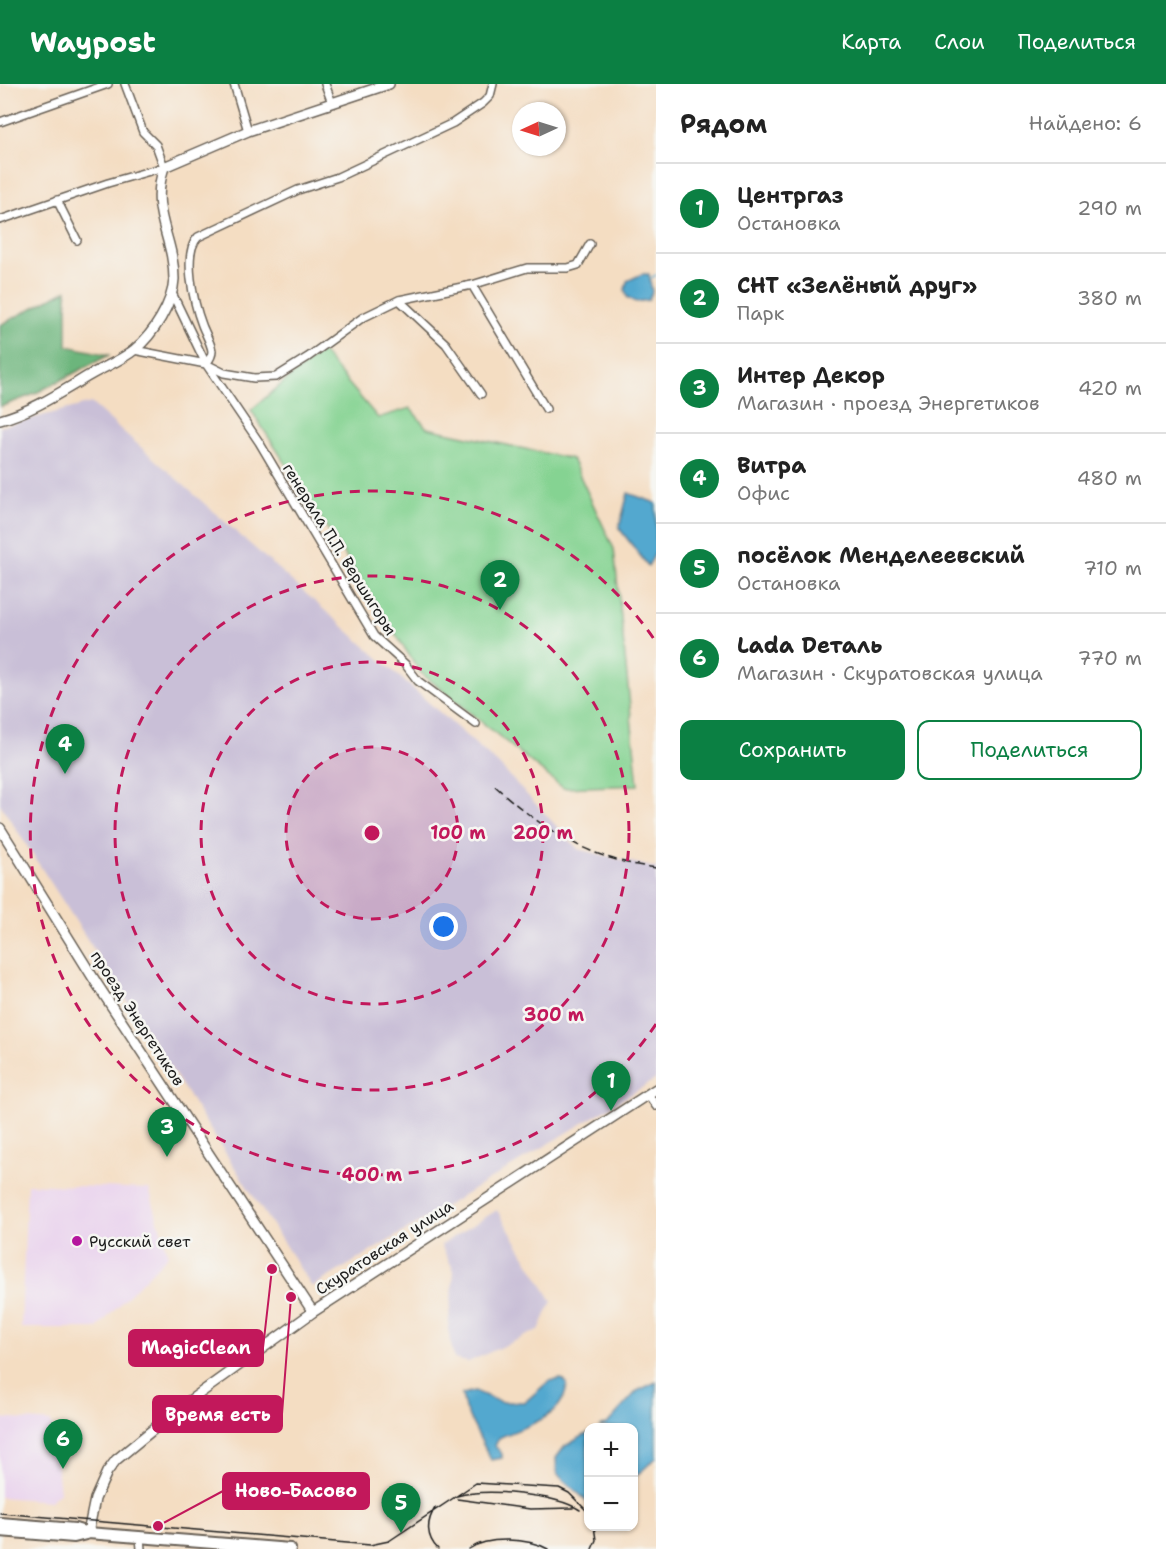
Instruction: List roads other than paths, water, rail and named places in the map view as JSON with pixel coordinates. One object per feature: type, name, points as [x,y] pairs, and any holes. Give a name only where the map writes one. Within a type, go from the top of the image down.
[{"type":"main road","points":[[0,1523],[240,1547],[290,1549]]},
{"type":"main road","points":[[0,1531],[74,1537],[88,1533]]},
{"type":"street","points":[[0,122],[108,84]]},
{"type":"street","points":[[234,84],[248,131]]},
{"type":"street","points":[[325,84],[332,103]]},
{"type":"street","points":[[0,220],[164,167],[248,131],[389,84]]},
{"type":"street","points":[[206,364],[212,351],[198,313],[191,266],[192,245],[198,237],[298,190],[338,177],[453,123],[483,103],[492,90],[493,84]]},
{"type":"street","points":[[0,420],[52,398],[134,350],[151,331],[172,293],[173,260],[158,208],[158,183],[164,167],[156,145],[143,132],[127,86]]},
{"type":"street","points":[[57,200],[77,240]]},
{"type":"street","points":[[134,350],[206,364],[224,373],[254,378],[276,377],[362,318],[399,300],[472,285],[527,268],[578,266],[590,244]]},
{"type":"street","points":[[472,285],[546,409]]},
{"type":"street","name":"генерала П.П. Вершигоры","points":[[172,293],[206,364],[259,442],[374,636],[405,664],[418,681],[476,724]]},
{"type":"street","points":[[399,300],[446,344],[481,394]]},
{"type":"street","name":"проезд Энергетиков","points":[[0,828],[97,984],[313,1312]]},
{"type":"street","points":[[652,1092],[656,1106]]},
{"type":"street","name":"Скуратовская улица","points":[[88,1533],[100,1485],[116,1461],[178,1409],[313,1312],[652,1092]]},
{"type":"street","points":[[140,1537],[141,1549]]},
{"type":"water","points":[[642,274],[649,274],[652,292],[649,300],[636,302],[627,297],[625,290],[627,281]]},
{"type":"water","points":[[628,493],[656,503],[656,552],[648,566],[619,528]]},
{"type":"water","points":[[561,1379],[567,1384],[559,1405],[542,1419],[499,1438],[495,1446],[502,1454],[502,1458],[491,1460],[465,1409],[462,1394],[475,1391],[500,1402],[525,1402],[549,1381]]},
{"type":"water","points":[[656,1382],[656,1458],[638,1474],[638,1423],[608,1423],[637,1391]]},
{"type":"water","points":[[584,1435],[584,1498],[557,1474],[556,1458],[565,1446]]},
{"type":"waterway","points":[[651,278],[656,275]]},
{"type":"tram line","points":[[0,1513],[370,1545],[389,1541],[476,1483],[559,1488],[569,1493],[584,1508]]},
{"type":"tram line","points":[[457,1496],[485,1493],[538,1496],[569,1504],[580,1510]]},
{"type":"tram line","points":[[457,1499],[530,1509],[573,1508]]},
{"type":"tram line","points":[[435,1508],[430,1519],[429,1534],[438,1549]]},
{"type":"tram line","points":[[592,1549],[596,1540],[595,1531]]},
{"type":"tram line","points":[[469,1549],[497,1540],[519,1541],[548,1549]]},
{"type":"railway","points":[[495,786],[531,816],[569,840],[610,858],[656,868]]},
{"type":"place","name":"СНТ «Зелёный друг»","points":[[500,610]]},
{"type":"place","name":"Витра","points":[[65,774]]},
{"type":"place","name":"Центргаз","points":[[611,1111]]},
{"type":"place","name":"Интер Декор","points":[[167,1157]]},
{"type":"place","name":"Русский свет","points":[[77,1241]]},
{"type":"place","name":"MagicClean","points":[[272,1269]]},
{"type":"place","name":"Время есть","points":[[291,1297]]},
{"type":"place","name":"Lada Dеталь","points":[[63,1469]]},
{"type":"place","name":"Ново-Басово","points":[[158,1526]]},
{"type":"place","name":"посёлок Менделеевский","points":[[401,1533]]}]
